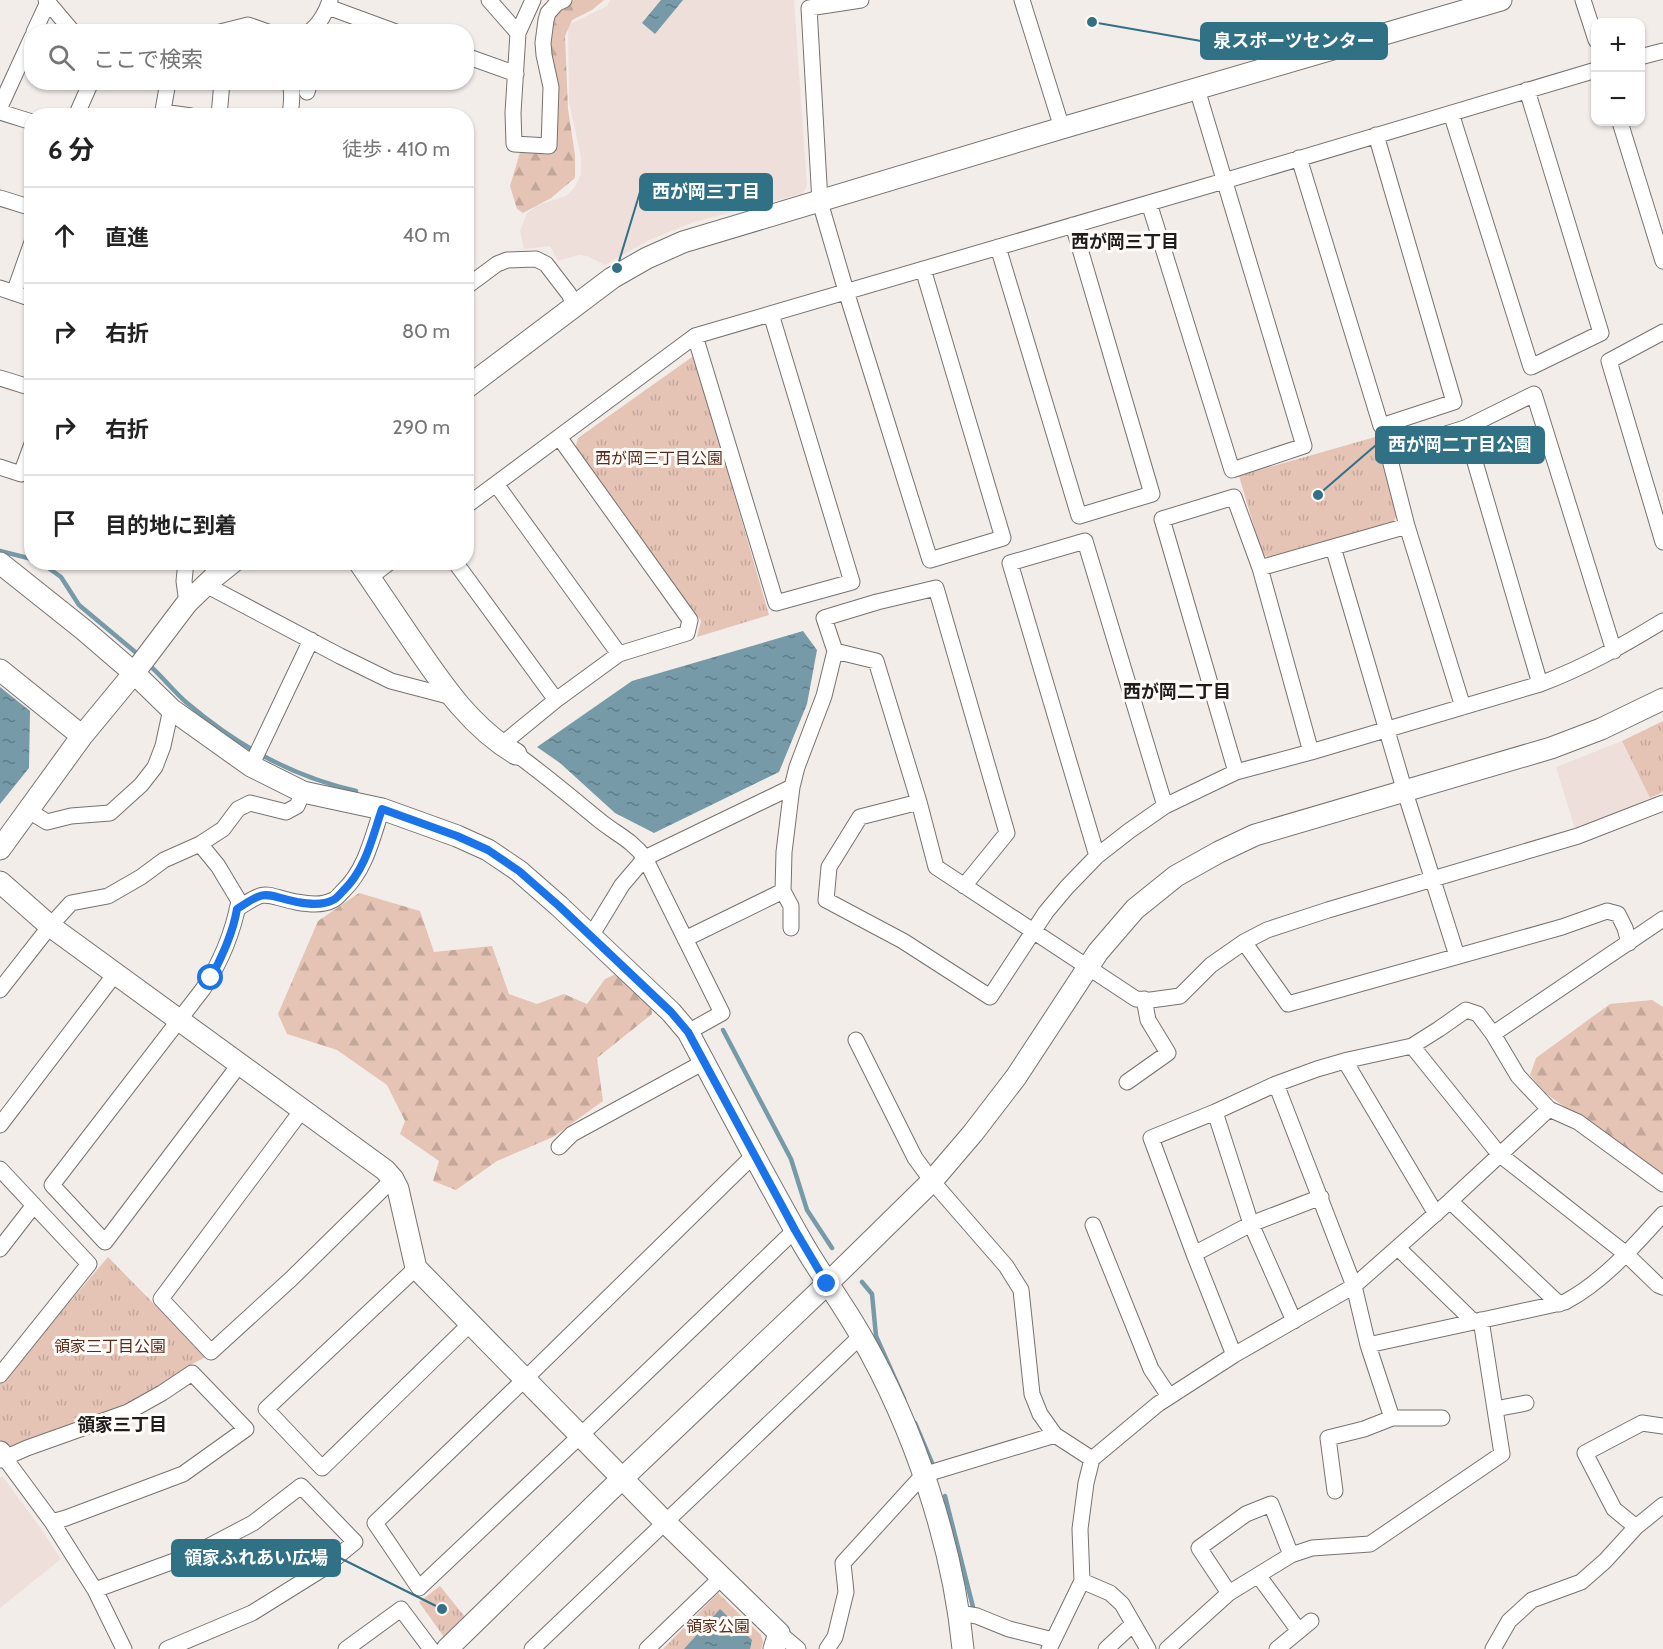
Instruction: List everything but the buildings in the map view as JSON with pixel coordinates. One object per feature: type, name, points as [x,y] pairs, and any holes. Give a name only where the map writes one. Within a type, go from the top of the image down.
[{"type":"street","points":[[489,0],[519,33]]},
{"type":"street","points":[[533,0],[519,33],[513,113],[514,144],[549,146],[551,87],[543,43],[548,13],[557,3],[564,0]]},
{"type":"street","points":[[861,0],[808,8],[820,202],[930,560],[1003,537],[923,269]]},
{"type":"street","points":[[1023,0],[1062,128]]},
{"type":"street","points":[[474,382],[612,278],[647,258],[683,242],[1500,0]]},
{"type":"street","points":[[1583,0],[1591,25]]},
{"type":"street","points":[[37,24],[47,1],[66,24]]},
{"type":"street","points":[[326,14],[365,24]]},
{"type":"street","points":[[1645,56],[1663,51]]},
{"type":"street","points":[[0,107],[24,54]]},
{"type":"street","points":[[474,59],[516,74]]},
{"type":"street","points":[[474,500],[695,336],[1591,71]]},
{"type":"street","points":[[1149,203],[1232,470],[1304,446],[1197,89]]},
{"type":"street","points":[[80,108],[87,90]]},
{"type":"street","points":[[163,108],[166,90]]},
{"type":"street","points":[[220,108],[221,90]]},
{"type":"street","points":[[290,108],[291,90]]},
{"type":"street","points":[[1451,113],[1531,367],[1601,333],[1527,90]]},
{"type":"street","points":[[0,112],[24,120]]},
{"type":"street","points":[[1621,126],[1663,261]]},
{"type":"street","points":[[1299,158],[1381,426],[1454,402],[1376,135]]},
{"type":"street","points":[[0,198],[24,206]]},
{"type":"street","points":[[998,247],[1079,516],[1120,504],[1152,494],[1073,225]]},
{"type":"street","points":[[24,257],[7,290],[24,296]]},
{"type":"street","points":[[474,281],[496,264],[507,260],[536,259],[546,264],[569,294],[575,306]]},
{"type":"street","points":[[695,336],[776,603],[852,582],[771,314]]},
{"type":"street","points":[[1663,332],[1609,361],[1663,542]]},
{"type":"street","points":[[0,378],[24,386]]},
{"type":"street","points":[[1462,707],[1407,526],[1388,452],[1465,428],[1534,394],[1614,651]]},
{"type":"street","points":[[1465,428],[1540,684]]},
{"type":"street","points":[[508,749],[556,700],[619,654],[687,633],[690,620],[559,437]]},
{"type":"street","points":[[0,467],[21,474],[24,466]]},
{"type":"street","points":[[496,484],[619,654]]},
{"type":"street","points":[[1236,772],[1162,519],[1234,497],[1260,568],[1311,752]]},
{"type":"street","points":[[1260,568],[1407,526]]},
{"type":"street","points":[[1097,856],[1010,563],[1085,542],[1165,806]]},
{"type":"street","points":[[1333,547],[1405,792],[1457,956]]},
{"type":"street","points":[[0,563],[84,630],[171,709],[251,766],[303,792],[382,809],[457,836],[488,850],[519,871],[671,1012],[688,1032],[795,1230],[861,1336],[886,1386],[910,1439],[942,1531],[954,1582],[963,1649]]},
{"type":"street","points":[[185,570],[187,603]]},
{"type":"street","points":[[0,849],[82,736],[187,603],[224,570]]},
{"type":"street","points":[[364,570],[452,697],[479,727],[550,778],[601,822],[637,847],[645,858],[722,1013],[688,1032]]},
{"type":"street","points":[[461,570],[556,700]]},
{"type":"street","points":[[206,585],[391,681],[452,697]]},
{"type":"street","points":[[791,927],[791,906],[783,891],[784,852],[792,787],[797,767],[824,696],[835,651],[824,618],[936,588],[1007,833],[964,886]]},
{"type":"street","points":[[919,802],[860,817],[829,867],[825,900],[903,941],[990,998],[1046,912],[1097,856],[1165,806],[1236,772],[1540,684],[1614,651],[1663,621]]},
{"type":"street","points":[[251,766],[311,640]]},
{"type":"street","points":[[835,651],[876,661],[919,802],[936,867],[1136,999],[1151,1000],[1180,996],[1211,965],[1244,942],[1267,930],[1578,836],[1663,803]]},
{"type":"street","points":[[0,670],[82,736]]},
{"type":"street","points":[[447,1649],[932,1181],[1016,1077],[1098,952],[1135,909],[1176,876],[1255,835],[1551,748],[1601,729],[1663,699]]},
{"type":"street","points":[[29,811],[47,822],[71,816],[110,813],[141,785],[155,767],[163,746],[171,709]]},
{"type":"street","points":[[591,936],[622,885],[645,858],[792,787]]},
{"type":"street","points":[[0,990],[71,903],[108,896],[141,877],[164,860],[200,844],[223,829],[238,809],[250,803],[286,812],[297,806],[303,792]]},
{"type":"street","points":[[237,909],[255,897],[267,894],[313,904],[333,900],[350,885],[364,863],[382,809]]},
{"type":"street","points":[[200,844],[218,866],[239,901],[227,943],[211,978],[52,1185],[105,1242],[239,1065]]},
{"type":"street","points":[[0,882],[50,926],[374,1162],[393,1179],[398,1189],[416,1268],[665,1522],[722,1577],[776,1641],[798,1649]]},
{"type":"street","points":[[685,939],[783,891]]},
{"type":"street","points":[[1244,942],[1288,1004],[1562,927],[1607,911],[1618,914],[1629,943]]},
{"type":"street","points":[[1493,1034],[1663,919]]},
{"type":"street","points":[[0,1125],[115,974]]},
{"type":"street","points":[[1127,1082],[1168,1053],[1148,1020],[1144,999]]},
{"type":"street","points":[[1234,1355],[1151,1138],[1276,1084],[1345,1061],[1412,1046],[1466,1010],[1478,1014],[1518,1076],[1549,1109],[1578,1122],[1663,1184]]},
{"type":"street","points":[[856,1040],[915,1158],[932,1181],[1006,1266],[1021,1290],[1032,1394],[1040,1414],[1055,1435],[1092,1459]]},
{"type":"street","points":[[1412,1046],[1499,1154],[1626,1254],[1658,1285],[1663,1287]]},
{"type":"street","points":[[1345,1061],[1436,1214]]},
{"type":"street","points":[[559,1147],[572,1134],[704,1062]]},
{"type":"street","points":[[1276,1084],[1354,1286],[1368,1345],[1392,1418]]},
{"type":"street","points":[[959,1613],[977,1616],[1051,1645],[1082,1581],[1080,1529],[1086,1483],[1092,1459],[1169,1396],[1234,1355],[1354,1286],[1549,1109]]},
{"type":"street","points":[[302,1110],[161,1299],[210,1352],[291,1279],[393,1179]]},
{"type":"street","points":[[1215,1112],[1251,1224],[1294,1321]]},
{"type":"street","points":[[754,1155],[375,1523],[419,1588],[795,1230]]},
{"type":"street","points":[[0,1169],[89,1264],[0,1375]]},
{"type":"street","points":[[1194,1254],[1251,1224],[1321,1197]]},
{"type":"street","points":[[1450,1201],[1559,1304]]},
{"type":"street","points":[[0,1249],[34,1205]]},
{"type":"street","points":[[1368,1345],[1559,1304],[1580,1294],[1626,1254],[1663,1214]]},
{"type":"street","points":[[1093,1225],[1151,1369],[1169,1396]]},
{"type":"street","points":[[1167,1649],[1228,1593],[1291,1555],[1312,1548],[1370,1544],[1502,1454],[1477,1321],[1398,1248]]},
{"type":"street","points":[[416,1268],[266,1409],[322,1468],[471,1323]]},
{"type":"street","points":[[532,1649],[861,1336]]},
{"type":"street","points":[[52,1522],[183,1474],[246,1429],[192,1373],[128,1412],[1,1456],[52,1522],[95,1590],[124,1649]]},
{"type":"street","points":[[1495,1409],[1526,1403]]},
{"type":"street","points":[[1335,1491],[1328,1438],[1364,1429],[1392,1418],[1442,1418]]},
{"type":"street","points":[[1636,1527],[1614,1509],[1585,1453],[1642,1423],[1663,1426]]},
{"type":"street","points":[[827,1649],[835,1637],[846,1592],[843,1563],[923,1475],[1055,1435]]},
{"type":"street","points":[[95,1590],[196,1553],[253,1523],[301,1486],[355,1542],[321,1570],[252,1613],[167,1649]]},
{"type":"street","points":[[1228,1593],[1199,1548],[1246,1514],[1272,1504],[1291,1555]]},
{"type":"street","points":[[1493,1649],[1509,1621],[1533,1600],[1581,1582],[1605,1561],[1636,1527],[1663,1505]]},
{"type":"street","points":[[1258,1575],[1299,1631]]},
{"type":"street","points":[[646,1649],[722,1577]]},
{"type":"street","points":[[1082,1581],[1110,1593],[1122,1605],[1148,1649]]},
{"type":"street","points":[[346,1649],[401,1609],[431,1649]]},
{"type":"street","points":[[1277,1649],[1311,1621]]},
{"type":"street","points":[[1106,1649],[1133,1624]]},
{"type":"shaded area","points":[[610,0],[794,0],[807,187],[802,194],[694,222],[649,240],[605,265],[587,256],[579,255],[558,261],[550,246],[524,249],[520,231],[527,213],[538,205],[566,196],[575,187],[581,174],[581,157],[569,102],[568,25],[607,6]]},
{"type":"shaded area","points":[[1622,741],[1650,798],[1612,816],[1575,829],[1556,767]]},
{"type":"shaded area","points":[[0,1477],[3,1477],[61,1559],[0,1608]]},
{"type":"green space","points":[[574,0],[604,0],[592,10],[572,20],[565,36],[568,109],[575,155],[575,178],[551,198],[523,213],[517,209],[510,186],[521,149],[554,150],[548,36],[558,6]]},
{"type":"green space","name":"西が岡三丁目公園","points":[[692,357],[695,359],[769,615],[697,637],[701,621],[575,449],[578,438]]},
{"type":"green space","points":[[1375,437],[1397,514],[1394,521],[1269,558],[1262,554],[1239,476]]},
{"type":"green space","points":[[1663,721],[1663,792],[1650,798],[1622,741]]},
{"type":"green space","points":[[359,893],[420,911],[434,952],[492,946],[509,994],[537,1004],[564,994],[587,1004],[605,979],[616,974],[651,1005],[652,1014],[597,1058],[603,1101],[553,1137],[497,1161],[456,1190],[433,1181],[439,1161],[400,1134],[405,1121],[387,1085],[337,1050],[287,1034],[278,1014],[318,921]]},
{"type":"green space","points":[[1652,1000],[1663,1007],[1663,1176],[1545,1093],[1530,1075],[1536,1058],[1610,1004]]},
{"type":"green space","name":"領家三丁目公園","points":[[108,1257],[206,1357],[128,1405],[25,1442],[3,1446],[0,1442],[0,1384]]},
{"type":"green space","points":[[440,1586],[465,1617],[444,1637],[419,1602]]},
{"type":"green space","name":"領家公園","points":[[718,1593],[761,1635],[763,1642],[761,1649],[663,1649]]},
{"type":"water","points":[[661,0],[683,0],[655,34],[642,23]]},
{"type":"water","points":[[803,631],[817,650],[807,704],[779,772],[654,833],[615,813],[560,763],[537,747],[632,681]]},
{"type":"water","points":[[0,687],[30,711],[29,768],[0,804]]},
{"type":"water","points":[[720,1609],[752,1640],[750,1649],[684,1649]]},
{"type":"waterway","points":[[0,551],[24,557]]},
{"type":"waterway","points":[[51,570],[61,577],[79,605],[140,656]]},
{"type":"waterway","points":[[148,664],[206,719],[246,746],[287,768],[332,785],[356,791]]},
{"type":"waterway","points":[[723,1030],[791,1159],[807,1210],[832,1248]]},
{"type":"waterway","points":[[862,1282],[872,1294],[876,1336],[904,1399]]},
{"type":"waterway","points":[[915,1423],[932,1463]]},
{"type":"waterway","points":[[945,1496],[973,1607]]},
{"type":"place","name":"泉スポーツセンター","points":[[1092,22]]},
{"type":"place","name":"西が岡三丁目","points":[[617,268]]},
{"type":"place","name":"西が岡二丁目公園","points":[[1318,495]]},
{"type":"place","name":"領家ふれあい広場","points":[[442,1609]]},
{"type":"district","name":"西が岡三丁目","points":[[1125,242]]},
{"type":"district","name":"西が岡二丁目","points":[[1177,692]]},
{"type":"district","name":"領家三丁目","points":[[122,1425]]},
{"type":"route","points":[[211,978],[223,953],[237,909],[255,897],[267,894],[313,904],[333,900],[350,885],[364,863],[382,809],[457,836],[488,850],[519,871],[559,906],[671,1012],[688,1032],[795,1230],[827,1284]]}]
